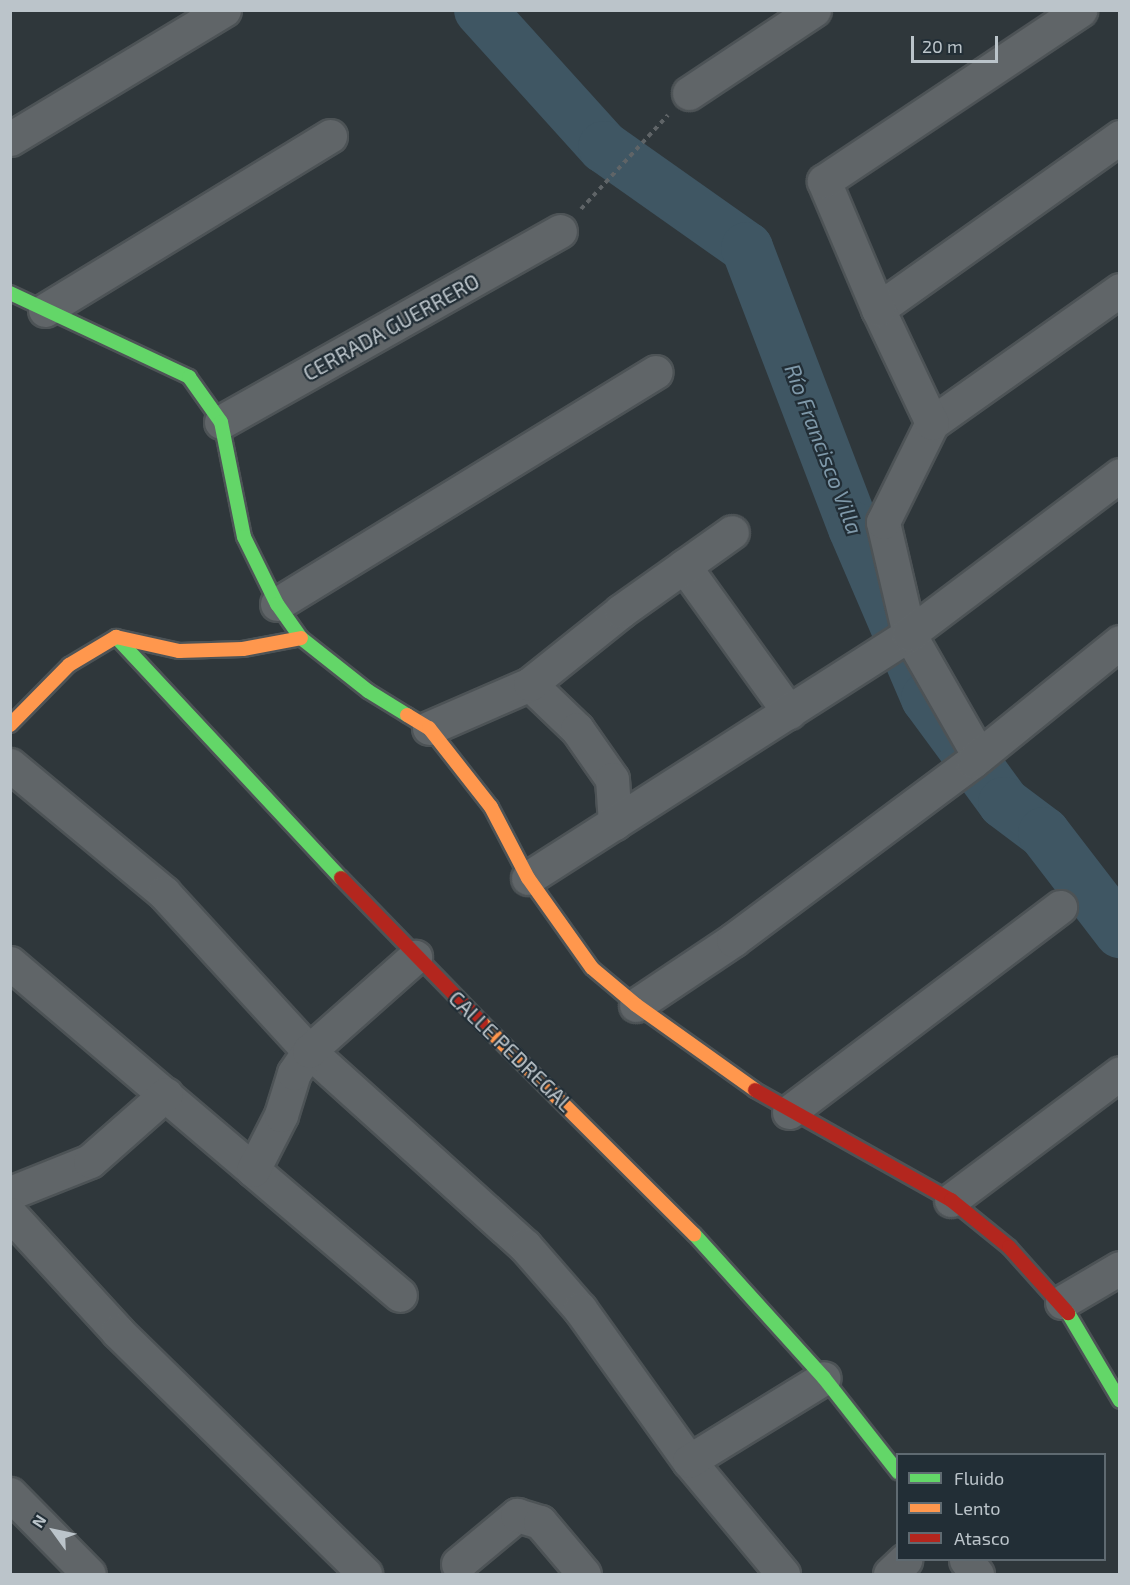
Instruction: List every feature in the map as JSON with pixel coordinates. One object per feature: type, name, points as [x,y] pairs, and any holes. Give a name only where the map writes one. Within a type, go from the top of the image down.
[{"type":"street","points":[[10,139],[224,10]]},
{"type":"street","points":[[689,93],[814,10]]},
{"type":"street","points":[[932,423],[878,309],[824,182],[1080,10]]},
{"type":"street","points":[[45,310],[330,136]]},
{"type":"street","points":[[878,309],[1119,137]]},
{"type":"street","name":"CERRADA GUERRERO","points":[[221,422],[560,231]]},
{"type":"street","points":[[979,756],[909,634],[883,522],[932,423],[1119,290]]},
{"type":"street","points":[[10,293],[189,377],[221,422],[244,537],[277,604],[301,638],[368,691],[429,728],[492,807],[528,878],[592,968],[636,1005],[789,1112],[951,1200],[1009,1247],[1062,1302],[1119,1401]]},
{"type":"street","points":[[277,604],[656,372]]},
{"type":"street","points":[[528,878],[909,634],[1119,475]]},
{"type":"street","points":[[429,728],[530,684],[732,532]]},
{"type":"street","points":[[684,566],[789,712]]},
{"type":"street","points":[[10,725],[69,665],[116,637],[179,651],[243,649],[301,638]]},
{"type":"street","name":"CALLE PEDREGAL","points":[[116,637],[416,957],[658,1194],[824,1378],[896,1471]]},
{"type":"street","points":[[636,1005],[733,940],[979,756],[1119,642]]},
{"type":"street","points":[[530,684],[577,729],[612,779],[615,822]]},
{"type":"street","points":[[10,765],[164,893],[309,1051],[525,1246],[580,1309],[689,1461],[783,1575]]},
{"type":"street","points":[[789,1112],[1060,907]]},
{"type":"street","points":[[254,1170],[281,1116],[294,1073],[309,1051],[416,957]]},
{"type":"street","points":[[10,963],[400,1295]]},
{"type":"street","points":[[951,1200],[1119,1073]]},
{"type":"street","points":[[10,1193],[90,1161],[166,1094]]},
{"type":"street","points":[[10,1214],[118,1332],[365,1575]]},
{"type":"street","points":[[1062,1302],[1119,1268]]},
{"type":"street","points":[[689,1461],[824,1378]]},
{"type":"street","points":[[10,1494],[89,1575]]},
{"type":"street","points":[[453,1571],[517,1515],[540,1522],[584,1575]]},
{"type":"street","points":[[890,1575],[904,1561]]},
{"type":"street","points":[[967,1561],[977,1575]]},
{"type":"path","points":[[560,231],[689,93]]},
{"type":"waterway","name":"Río Francisco Villa","points":[[480,10],[604,147],[747,248],[854,528],[927,698],[1004,803],[1044,833],[1120,932]]},
{"type":"traffic: fast","points":[[10,293],[189,377],[221,422],[244,537],[277,604],[301,638],[368,691],[407,715]]},
{"type":"traffic: fast","points":[[116,637],[341,878]]},
{"type":"traffic: fast","points":[[694,1234],[824,1378],[896,1469]]},
{"type":"traffic: fast","points":[[1068,1313],[1120,1401]]},
{"type":"traffic: slow","points":[[10,725],[69,665],[116,637],[179,651],[243,649],[301,638]]},
{"type":"traffic: slow","points":[[407,715],[429,728],[491,807],[528,878],[592,968],[636,1005],[755,1090]]},
{"type":"traffic: slow","points":[[481,1022],[694,1234]]},
{"type":"traffic: jam","points":[[341,878],[481,1022]]},
{"type":"traffic: jam","points":[[755,1090],[951,1200],[1009,1247],[1068,1313]]}]
